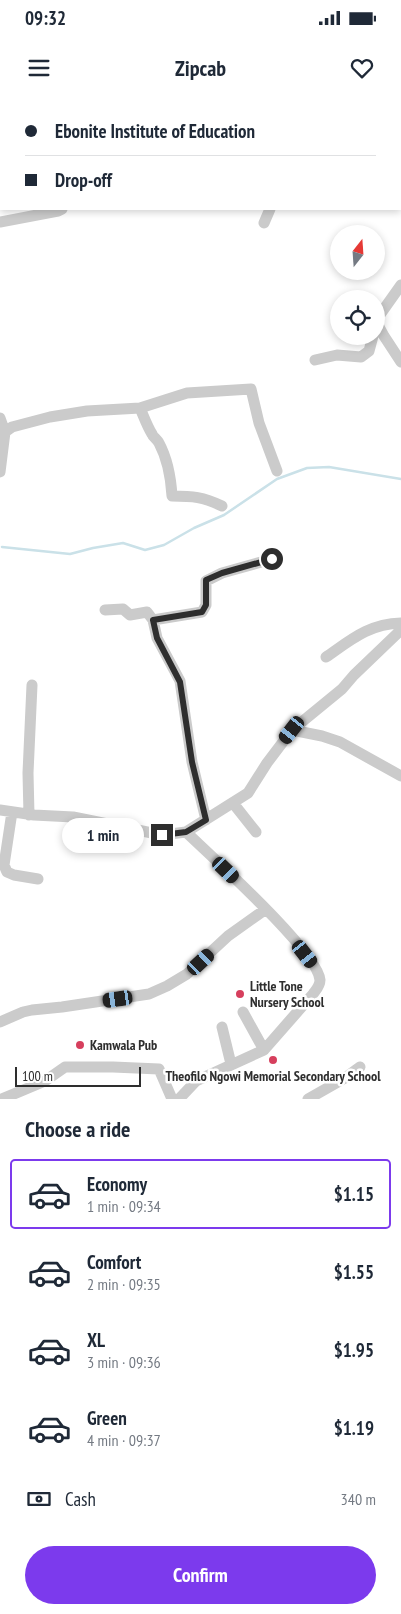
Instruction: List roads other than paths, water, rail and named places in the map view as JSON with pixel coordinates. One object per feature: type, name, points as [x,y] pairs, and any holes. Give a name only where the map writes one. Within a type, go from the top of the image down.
[{"type":"street","points":[[0,222],[60,210]]},
{"type":"street","points":[[264,223],[270,210]]},
{"type":"street","points":[[385,308],[401,285]]},
{"type":"street","points":[[385,338],[401,362]]},
{"type":"street","points":[[315,360],[337,355],[361,357],[369,351],[371,345]]},
{"type":"street","points":[[5,432],[12,427],[50,417],[87,411],[140,408],[187,393],[251,389],[260,423],[277,471]]},
{"type":"street","points":[[140,408],[164,456],[172,496],[190,495],[222,506]]},
{"type":"street","points":[[0,418],[5,432],[0,472]]},
{"type":"street","points":[[153,620],[202,612],[206,605],[206,580],[222,573],[272,559]]},
{"type":"street","points":[[105,610],[123,609],[130,614],[147,612],[153,620],[157,638],[180,682],[192,762],[206,820]]},
{"type":"street","points":[[326,657],[366,630],[385,624],[401,623]]},
{"type":"street","points":[[38,879],[7,872],[4,865],[6,811],[29,815],[73,817],[162,835],[186,832],[248,793],[266,763],[292,730],[342,689],[401,630]]},
{"type":"street","points":[[29,815],[28,773],[32,685]]},
{"type":"street","points":[[292,730],[340,742],[401,776]]},
{"type":"street","points":[[233,803],[256,832]]},
{"type":"street","points":[[179,1099],[196,1081],[264,1050],[313,994],[319,985],[320,979],[316,968],[299,944],[266,909],[186,832]]},
{"type":"street","points":[[0,1022],[23,1012],[149,994],[187,974],[228,936],[266,909]]},
{"type":"street","points":[[243,1012],[264,1050]]},
{"type":"street","points":[[222,1027],[231,1064]]},
{"type":"street","points":[[2,1099],[46,1081],[64,1067],[159,1069],[172,1099]]},
{"type":"street","points":[[308,1099],[345,1078],[360,1067]]},
{"type":"waterway","points":[[2,547],[70,554],[123,543],[145,550],[164,545],[194,528],[224,515],[277,479],[307,468],[329,467],[401,479]]},
{"type":"place","name":"Little Tone Nursery School","points":[[240,994]]},
{"type":"place","name":"Kamwala Pub","points":[[80,1045]]},
{"type":"place","name":"Theofilo Ngowi Memorial Secondary School","points":[[273,1060]]}]
